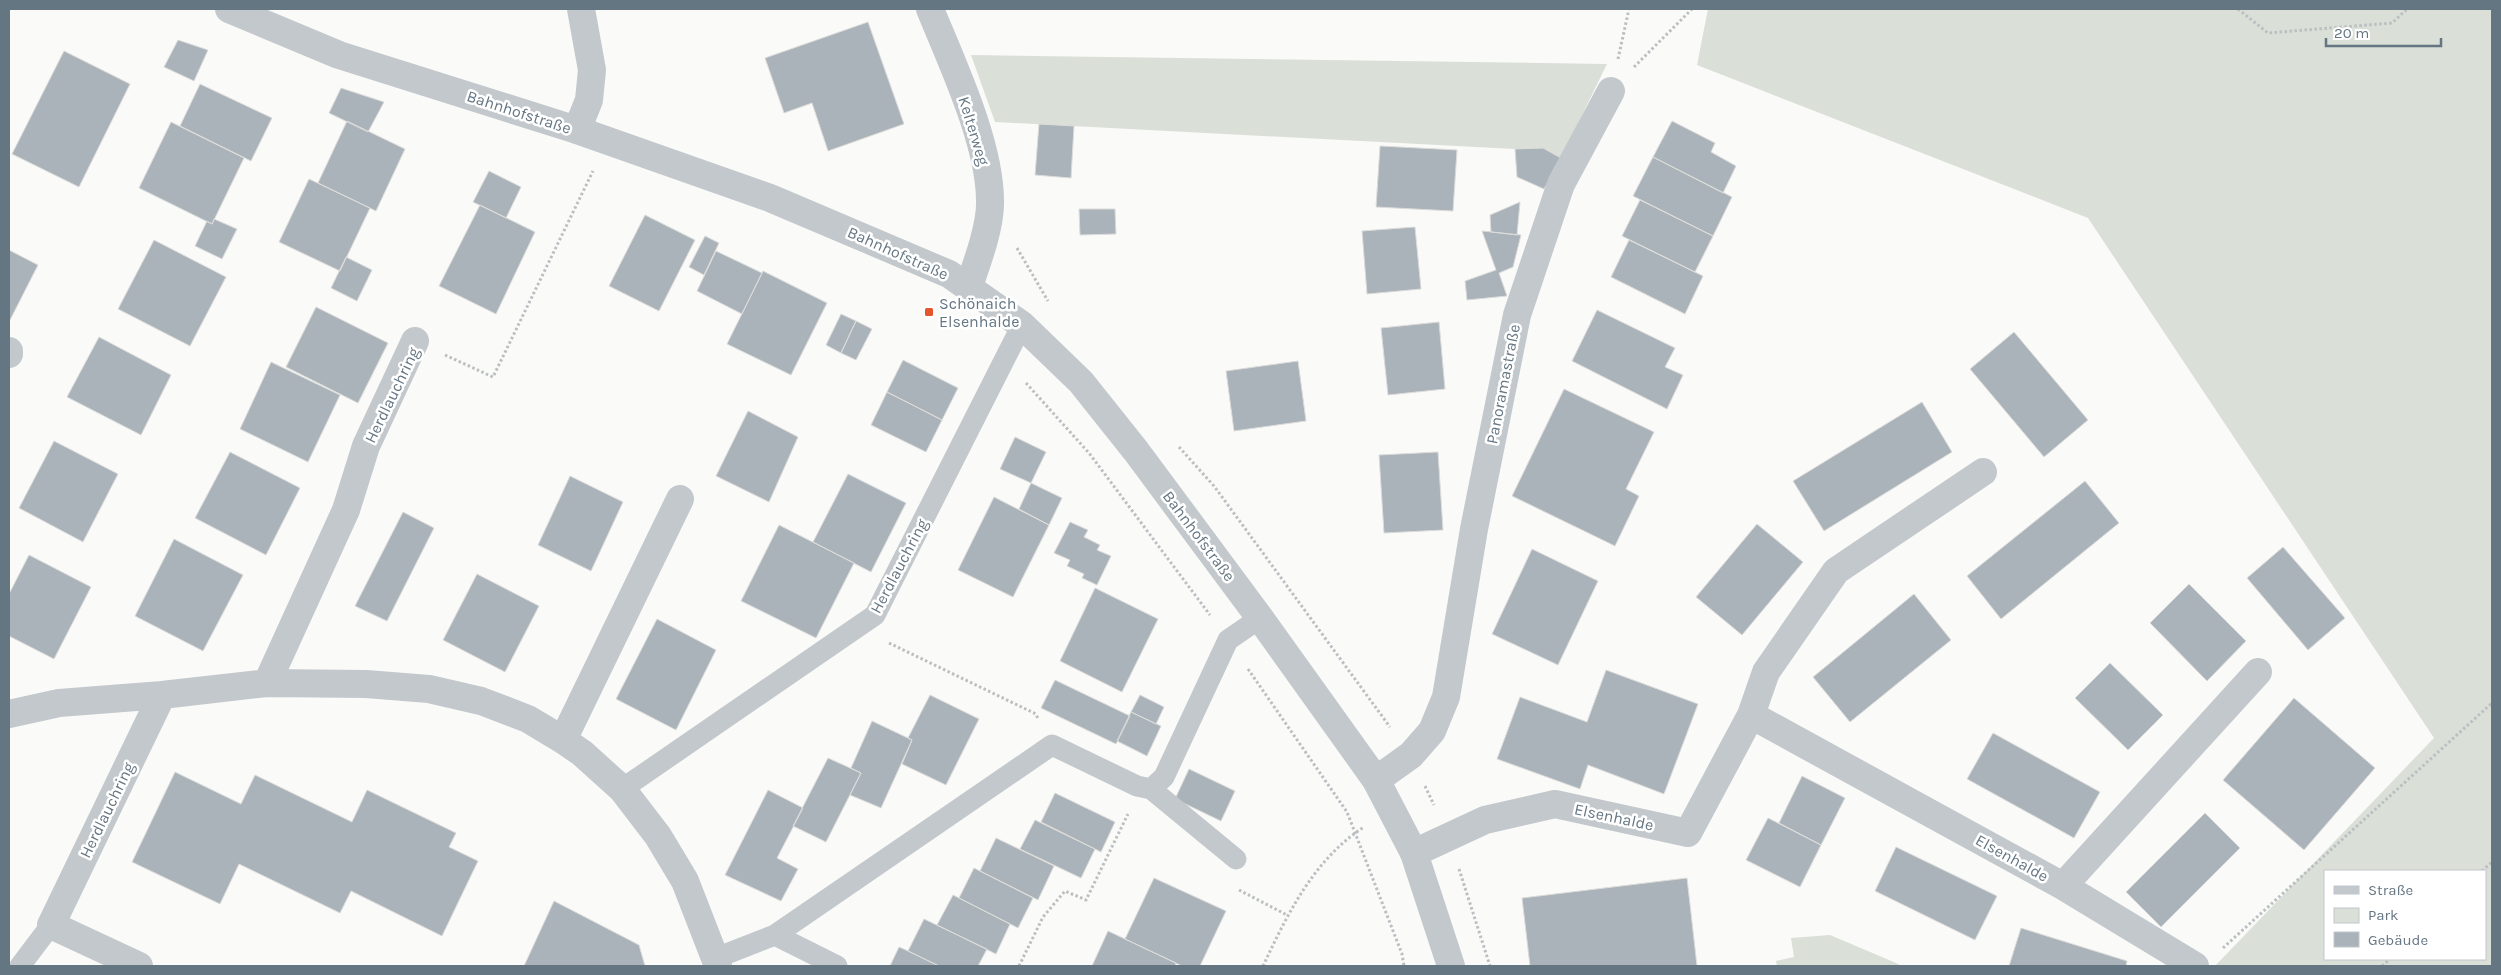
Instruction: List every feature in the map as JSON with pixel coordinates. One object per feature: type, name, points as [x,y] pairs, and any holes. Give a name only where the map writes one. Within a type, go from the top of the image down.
[{"type":"street","name":"Bahnhofstraße","points":[[229,9],[339,55],[608,140],[770,198],[949,274],[969,286],[1022,325],[1081,382],[1136,450],[1376,780],[1414,852],[1451,966]]},
{"type":"street","points":[[577,130],[589,100],[592,70],[581,9]]},
{"type":"street","name":"Kelterweg","points":[[930,9],[983,150],[990,202],[981,251],[969,286]]},
{"type":"street","name":"Panoramastraße","points":[[1376,780],[1411,755],[1432,730],[1446,697],[1474,529],[1517,315],[1561,184],[1611,91]]},
{"type":"street","name":"Herdlauchring","points":[[267,683],[346,510],[366,446],[415,341]]},
{"type":"street","name":"Elsenhalde","points":[[1414,852],[1485,820],[1555,804],[1688,833],[1751,715],[1766,672],[1836,571],[1983,472]]},
{"type":"street","points":[[563,740],[680,499]]},
{"type":"street","name":"Elsenhalde","points":[[2063,886],[2258,672]]},
{"type":"street","points":[[9,714],[59,703],[162,695],[267,683],[366,684],[429,689],[481,701],[528,719],[563,740],[582,753],[622,789],[658,836],[685,881],[717,962]]},
{"type":"street","name":"Herdlauchring","points":[[51,925],[162,695]]},
{"type":"street","name":"Elsenhalde","points":[[1751,715],[2063,886],[2206,960]]},
{"type":"street","points":[[51,925],[139,966]]},
{"type":"lane","name":"Herdlauchring","points":[[622,789],[859,628],[875,615],[1022,325]]},
{"type":"lane","points":[[1146,788],[1164,777],[1228,640],[1260,618]]},
{"type":"lane","points":[[717,962],[775,936],[1052,746],[1146,788],[1236,859]]},
{"type":"lane","name":"Herdlauchring","points":[[20,966],[51,925]]},
{"type":"lane","points":[[775,936],[837,966]]},
{"type":"path","points":[[1611,91],[1629,9]]},
{"type":"path","points":[[1611,91],[1692,9]]},
{"type":"path","points":[[2238,9],[2268,33],[2392,23],[2408,9]]},
{"type":"path","name":"Herdlauchring","points":[[415,341],[492,377],[608,140]]},
{"type":"path","points":[[859,628],[1036,714],[1052,746]]},
{"type":"path","points":[[2206,960],[2492,703]]},
{"type":"path","points":[[1020,966],[1043,917],[1065,891],[1086,900],[1146,788]]},
{"type":"path","points":[[1263,966],[1287,915],[1324,861],[1356,832],[1393,809]]},
{"type":"path","points":[[1241,891],[1287,915]]},
{"type":"green space","points":[[1708,9],[2492,9],[2492,966],[2215,966],[2434,738],[2088,218],[1697,65]]},
{"type":"green space","points":[[971,55],[1607,64],[1561,158],[1543,148],[1515,149],[995,122]]},
{"type":"green space","points":[[1830,935],[1902,966],[1777,966],[1776,961],[1794,957],[1791,938]]},
{"type":"building","points":[[868,22],[904,124],[828,151],[812,103],[784,113],[765,58]]},
{"type":"building","points":[[178,40],[208,50],[194,81],[164,67]]},
{"type":"building","points":[[64,51],[130,84],[79,187],[12,154]]},
{"type":"building","points":[[200,84],[272,118],[251,161],[180,126]]},
{"type":"building","points":[[341,88],[384,102],[368,132],[329,113]]},
{"type":"building","points":[[347,121],[405,149],[376,211],[318,183]]},
{"type":"building","points":[[1672,121],[1715,143],[1711,152],[1736,166],[1723,193],[1653,157]]},
{"type":"building","points":[[171,122],[244,158],[212,224],[139,188]]},
{"type":"building","points":[[1039,124],[1074,126],[1071,178],[1035,175]]},
{"type":"building","points":[[1380,146],[1457,150],[1453,211],[1376,207]]},
{"type":"building","points":[[1543,148],[1561,158],[1544,189],[1517,177],[1515,149]]},
{"type":"building","points":[[1653,157],[1732,197],[1713,236],[1633,196]]},
{"type":"building","points":[[489,171],[521,187],[506,218],[473,202]]},
{"type":"building","points":[[309,179],[370,208],[340,271],[279,242]]},
{"type":"building","points":[[1640,200],[1713,236],[1695,272],[1622,236]]},
{"type":"building","points":[[1520,202],[1517,235],[1491,232],[1490,215]]},
{"type":"building","points":[[480,205],[535,232],[496,314],[439,286]]},
{"type":"building","points":[[1079,209],[1115,209],[1116,234],[1080,235]]},
{"type":"building","points":[[645,215],[695,240],[659,311],[609,286]]},
{"type":"building","points":[[214,219],[237,229],[222,259],[195,246],[207,221],[212,224]]},
{"type":"building","points":[[1415,227],[1421,289],[1367,294],[1362,231]]},
{"type":"building","points":[[1482,231],[1521,235],[1513,267],[1499,273],[1507,296],[1467,300],[1465,281],[1496,270]]},
{"type":"building","points":[[705,236],[719,243],[704,275],[689,267]]},
{"type":"building","points":[[154,240],[226,277],[190,346],[118,309]]},
{"type":"building","points":[[1629,240],[1703,276],[1685,314],[1611,277]]},
{"type":"building","points":[[9,250],[38,265],[9,322]]},
{"type":"building","points":[[716,251],[762,273],[742,314],[697,291]]},
{"type":"building","points":[[346,257],[372,270],[357,301],[331,288]]},
{"type":"building","points":[[763,271],[827,303],[791,375],[727,344]]},
{"type":"building","points":[[316,307],[388,343],[358,403],[286,367]]},
{"type":"building","points":[[1597,310],[1675,348],[1665,367],[1683,375],[1667,409],[1572,361]]},
{"type":"building","points":[[841,314],[856,321],[841,353],[826,345]]},
{"type":"building","points":[[856,321],[872,329],[856,360],[841,353]]},
{"type":"building","points":[[1439,322],[1445,389],[1388,395],[1381,328]]},
{"type":"building","points":[[2014,332],[2088,420],[2044,457],[1970,369]]},
{"type":"building","points":[[99,337],[171,375],[141,435],[67,397]]},
{"type":"building","points":[[903,360],[958,388],[942,420],[887,392]]},
{"type":"building","points":[[1298,361],[1306,421],[1234,431],[1226,371]]},
{"type":"building","points":[[271,362],[340,395],[308,462],[240,429]]},
{"type":"building","points":[[1564,389],[1654,432],[1626,489],[1639,496],[1615,546],[1512,496]]},
{"type":"building","points":[[887,392],[942,420],[926,452],[871,425]]},
{"type":"building","points":[[1922,402],[1952,452],[1824,531],[1793,481]]},
{"type":"building","points":[[748,411],[798,437],[769,502],[716,476]]},
{"type":"building","points":[[1015,437],[1046,452],[1031,483],[1000,469]]},
{"type":"building","points":[[54,441],[118,474],[83,542],[19,508]]},
{"type":"building","points":[[230,452],[300,488],[266,555],[195,518]]},
{"type":"building","points":[[1438,452],[1443,530],[1384,533],[1379,455]]},
{"type":"building","points":[[848,474],[906,503],[871,572],[813,542]]},
{"type":"building","points":[[570,476],[623,502],[591,571],[538,545]]},
{"type":"building","points":[[2085,481],[2119,523],[2001,619],[1967,576]]},
{"type":"building","points":[[1031,483],[1062,498],[1049,525],[1019,509]]},
{"type":"building","points":[[994,497],[1049,525],[1013,597],[958,570]]},
{"type":"building","points":[[403,512],[434,528],[387,621],[355,606]]},
{"type":"building","points":[[1070,522],[1088,530],[1084,537],[1100,545],[1097,550],[1111,556],[1097,585],[1082,578],[1084,574],[1067,566],[1070,560],[1054,553]]},
{"type":"building","points":[[1757,524],[1803,562],[1742,635],[1696,597]]},
{"type":"building","points":[[779,525],[854,563],[816,638],[741,601]]},
{"type":"building","points":[[174,539],[243,575],[203,651],[135,616]]},
{"type":"building","points":[[2283,547],[2345,618],[2308,650],[2247,578]]},
{"type":"building","points":[[1532,549],[1598,581],[1558,665],[1492,634]]},
{"type":"building","points":[[29,555],[91,587],[54,659],[9,636],[9,594]]},
{"type":"building","points":[[477,574],[539,606],[505,672],[443,640]]},
{"type":"building","points":[[2189,584],[2246,641],[2207,681],[2150,623]]},
{"type":"building","points":[[1095,588],[1158,619],[1122,692],[1060,661]]},
{"type":"building","points":[[1914,594],[1951,640],[1850,722],[1813,677]]},
{"type":"building","points":[[657,619],[716,650],[676,730],[616,699]]},
{"type":"building","points":[[2110,663],[2163,715],[2128,750],[2075,698]]},
{"type":"building","points":[[1606,670],[1698,704],[1664,794],[1588,765],[1580,789],[1497,759],[1520,697],[1587,722]]},
{"type":"building","points":[[1055,680],[1130,716],[1116,744],[1041,708]]},
{"type":"building","points":[[930,695],[979,719],[946,785],[902,764],[912,740],[908,738]]},
{"type":"building","points":[[1140,695],[1164,707],[1156,724],[1131,712]]},
{"type":"building","points":[[2294,698],[2375,768],[2304,850],[2223,780]]},
{"type":"building","points":[[1131,712],[1161,726],[1147,756],[1117,741]]},
{"type":"building","points":[[872,721],[912,740],[881,808],[850,795],[861,773],[851,768]]},
{"type":"building","points":[[1993,733],[2100,792],[2074,838],[1967,779]]},
{"type":"building","points":[[828,758],[861,773],[826,842],[793,826]]},
{"type":"building","points":[[1189,769],[1235,791],[1221,821],[1175,799]]},
{"type":"building","points":[[175,772],[241,804],[255,775],[352,822],[367,790],[456,833],[449,847],[478,861],[442,936],[351,891],[340,913],[239,864],[220,904],[132,862]]},
{"type":"building","points":[[1802,776],[1845,798],[1821,845],[1779,823]]},
{"type":"building","points":[[768,790],[803,808],[777,858],[798,869],[781,901],[725,875]]},
{"type":"building","points":[[1055,793],[1115,822],[1101,852],[1041,822]]},
{"type":"building","points":[[2205,813],[2240,848],[2161,927],[2126,892]]},
{"type":"building","points":[[1768,818],[1821,845],[1800,887],[1746,860]]},
{"type":"building","points":[[1035,820],[1095,849],[1081,878],[1020,849]]},
{"type":"building","points":[[996,838],[1054,866],[1038,900],[980,871]]},
{"type":"building","points":[[1896,847],[1997,896],[1975,940],[1875,891]]},
{"type":"building","points":[[974,868],[1033,898],[1018,928],[959,898]]},
{"type":"building","points":[[1154,878],[1226,911],[1200,966],[1182,966],[1125,939]]},
{"type":"building","points":[[1687,878],[1697,966],[1530,966],[1522,898]]},
{"type":"building","points":[[953,895],[1010,924],[996,954],[937,925]]},
{"type":"building","points":[[554,901],[639,945],[645,966],[524,966]]},
{"type":"building","points":[[924,919],[987,949],[978,966],[939,966],[908,951]]},
{"type":"building","points":[[2021,928],[2127,961],[2126,966],[2009,966]]},
{"type":"building","points":[[1108,931],[1176,963],[1175,966],[1092,966]]},
{"type":"building","points":[[899,947],[908,951],[939,966],[890,966]]},
{"type":"place","name":"Schönaich Elsenhalde","points":[[929,312]]}]
